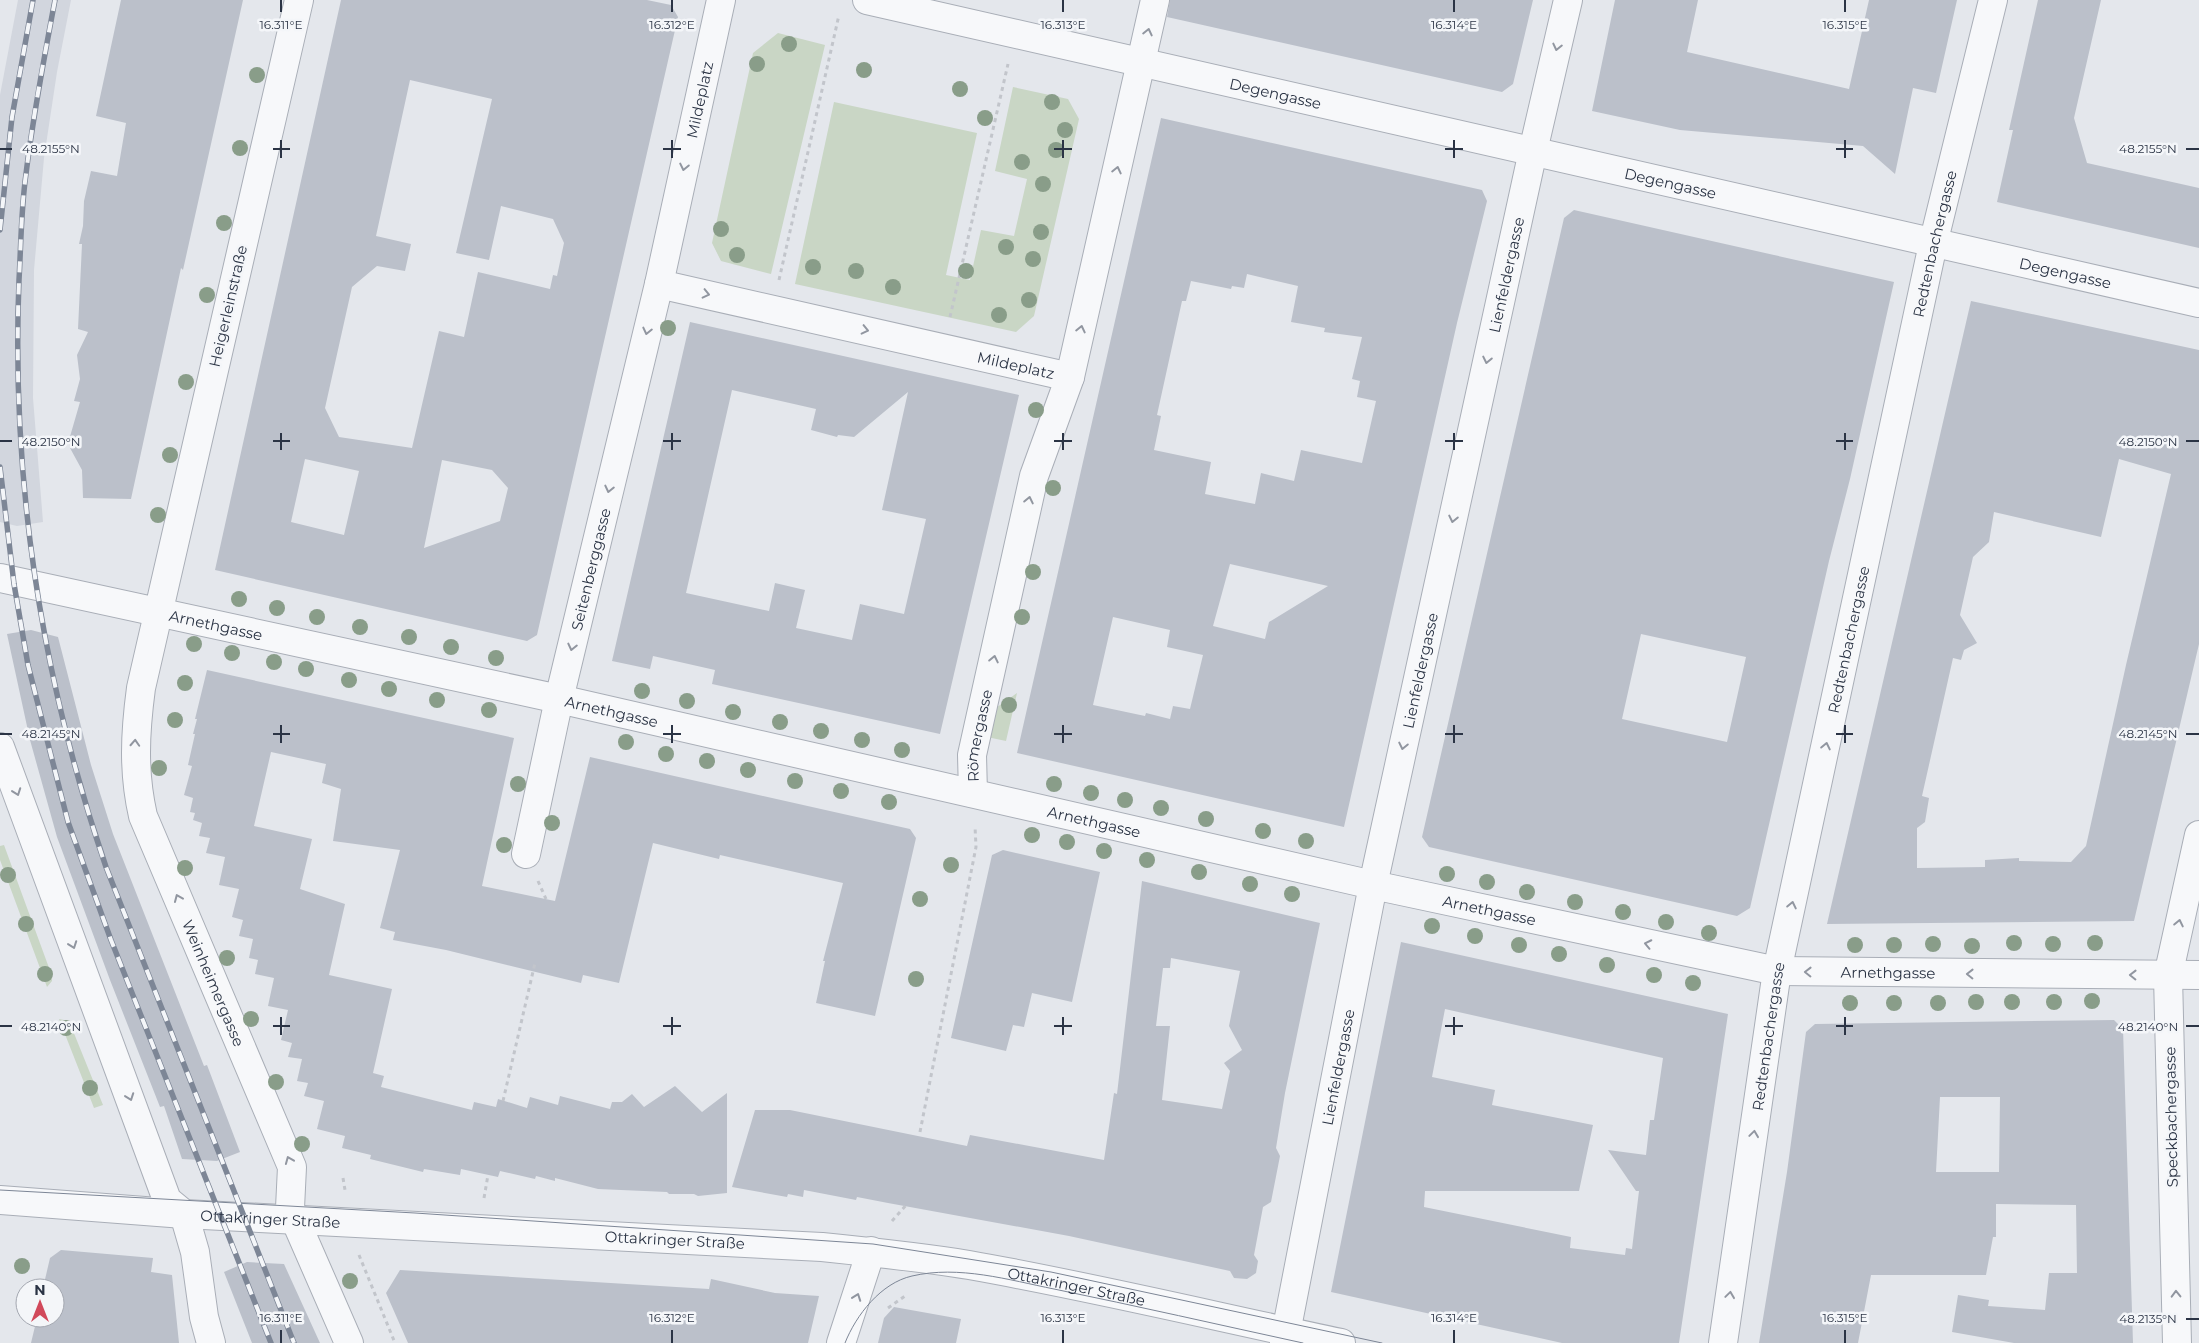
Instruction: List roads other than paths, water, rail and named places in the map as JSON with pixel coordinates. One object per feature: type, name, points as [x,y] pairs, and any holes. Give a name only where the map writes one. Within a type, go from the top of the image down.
[{"type":"street","name":"Heigerleinstraße","points":[[158,612],[299,0]]},
{"type":"street","name":"Mildeplatz","points":[[721,0],[658,284],[1070,376],[1141,63]]},
{"type":"street","points":[[867,0],[1141,63],[1155,0]]},
{"type":"street","name":"Lienfeldergasse","points":[[1285,1337],[1373,885],[1533,151],[1568,0]]},
{"type":"street","name":"Redtenbachergasse","points":[[1723,1343],[1777,971],[1933,244],[1993,0]]},
{"type":"street","name":"Degengasse","points":[[1141,63],[2199,303]]},
{"type":"street","name":"Seitenberggasse","points":[[526,854],[559,699],[658,284]]},
{"type":"street","name":"Römergasse","points":[[973,793],[972,755],[1034,476],[1070,376]]},
{"type":"street","name":"Arnethgasse","points":[[0,578],[559,699],[1373,885],[1777,971],[2199,975]]},
{"type":"street","name":"Weinheimergasse","points":[[158,612],[136,720],[134,747],[138,794],[144,816],[292,1167],[292,1213],[349,1343]]},
{"type":"street","points":[[0,747],[167,1200],[184,1214],[195,1252],[204,1317],[211,1343]]},
{"type":"street","name":"Speckbachergasse","points":[[2177,1343],[2168,976],[2199,835]]},
{"type":"street","name":"Ottakringer Straße","points":[[0,1200],[184,1214],[292,1213],[351,1222],[871,1251],[968,1265],[1117,1294],[1285,1337],[1341,1343]]},
{"type":"street","points":[[841,1343],[871,1251]]},
{"type":"tram line","points":[[0,1190],[415,1213],[873,1244],[1051,1272],[1382,1343]]},
{"type":"tram line","points":[[845,1343],[863,1311],[890,1285],[912,1276],[948,1272],[1002,1278],[1303,1343]]},
{"type":"railway","points":[[0,230],[12,117],[33,0]]},
{"type":"railway","points":[[55,0],[35,109],[24,187],[19,280],[20,430],[35,578],[48,651],[64,723],[83,795],[106,867],[294,1343]]},
{"type":"railway","points":[[0,467],[14,584],[28,665],[68,822],[111,940],[271,1343]]}]
